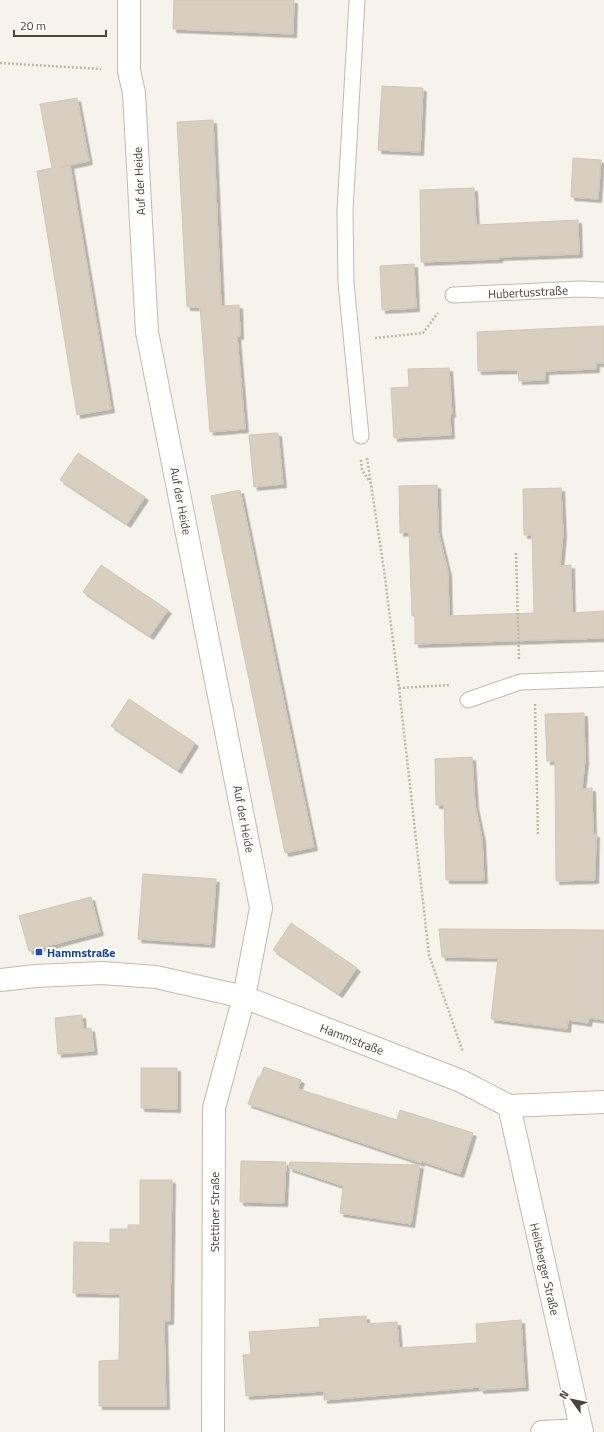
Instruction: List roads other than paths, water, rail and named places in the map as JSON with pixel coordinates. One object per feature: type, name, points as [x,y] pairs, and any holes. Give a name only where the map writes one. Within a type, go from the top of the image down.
[{"type":"street","name":"Auf der Heide","points":[[129,0],[129,71],[134,93],[147,332],[261,908],[244,997]]},
{"type":"street","name":"Hammstraße","points":[[0,980],[36,976],[102,973],[156,977],[244,997],[461,1081],[509,1106],[604,1102]]},
{"type":"street","name":"Stettiner Straße","points":[[212,1432],[214,1108],[244,997]]},
{"type":"street","name":"Heilsberger Straße","points":[[509,1106],[581,1431]]},
{"type":"street","points":[[542,1432],[581,1431]]},
{"type":"lane","points":[[357,0],[345,212],[346,283],[361,436]]},
{"type":"lane","name":"Hubertusstraße","points":[[453,295],[580,289],[604,290]]},
{"type":"lane","points":[[468,700],[527,682],[604,679]]},
{"type":"place","name":"Hammstraße","points":[[39,952]]}]
